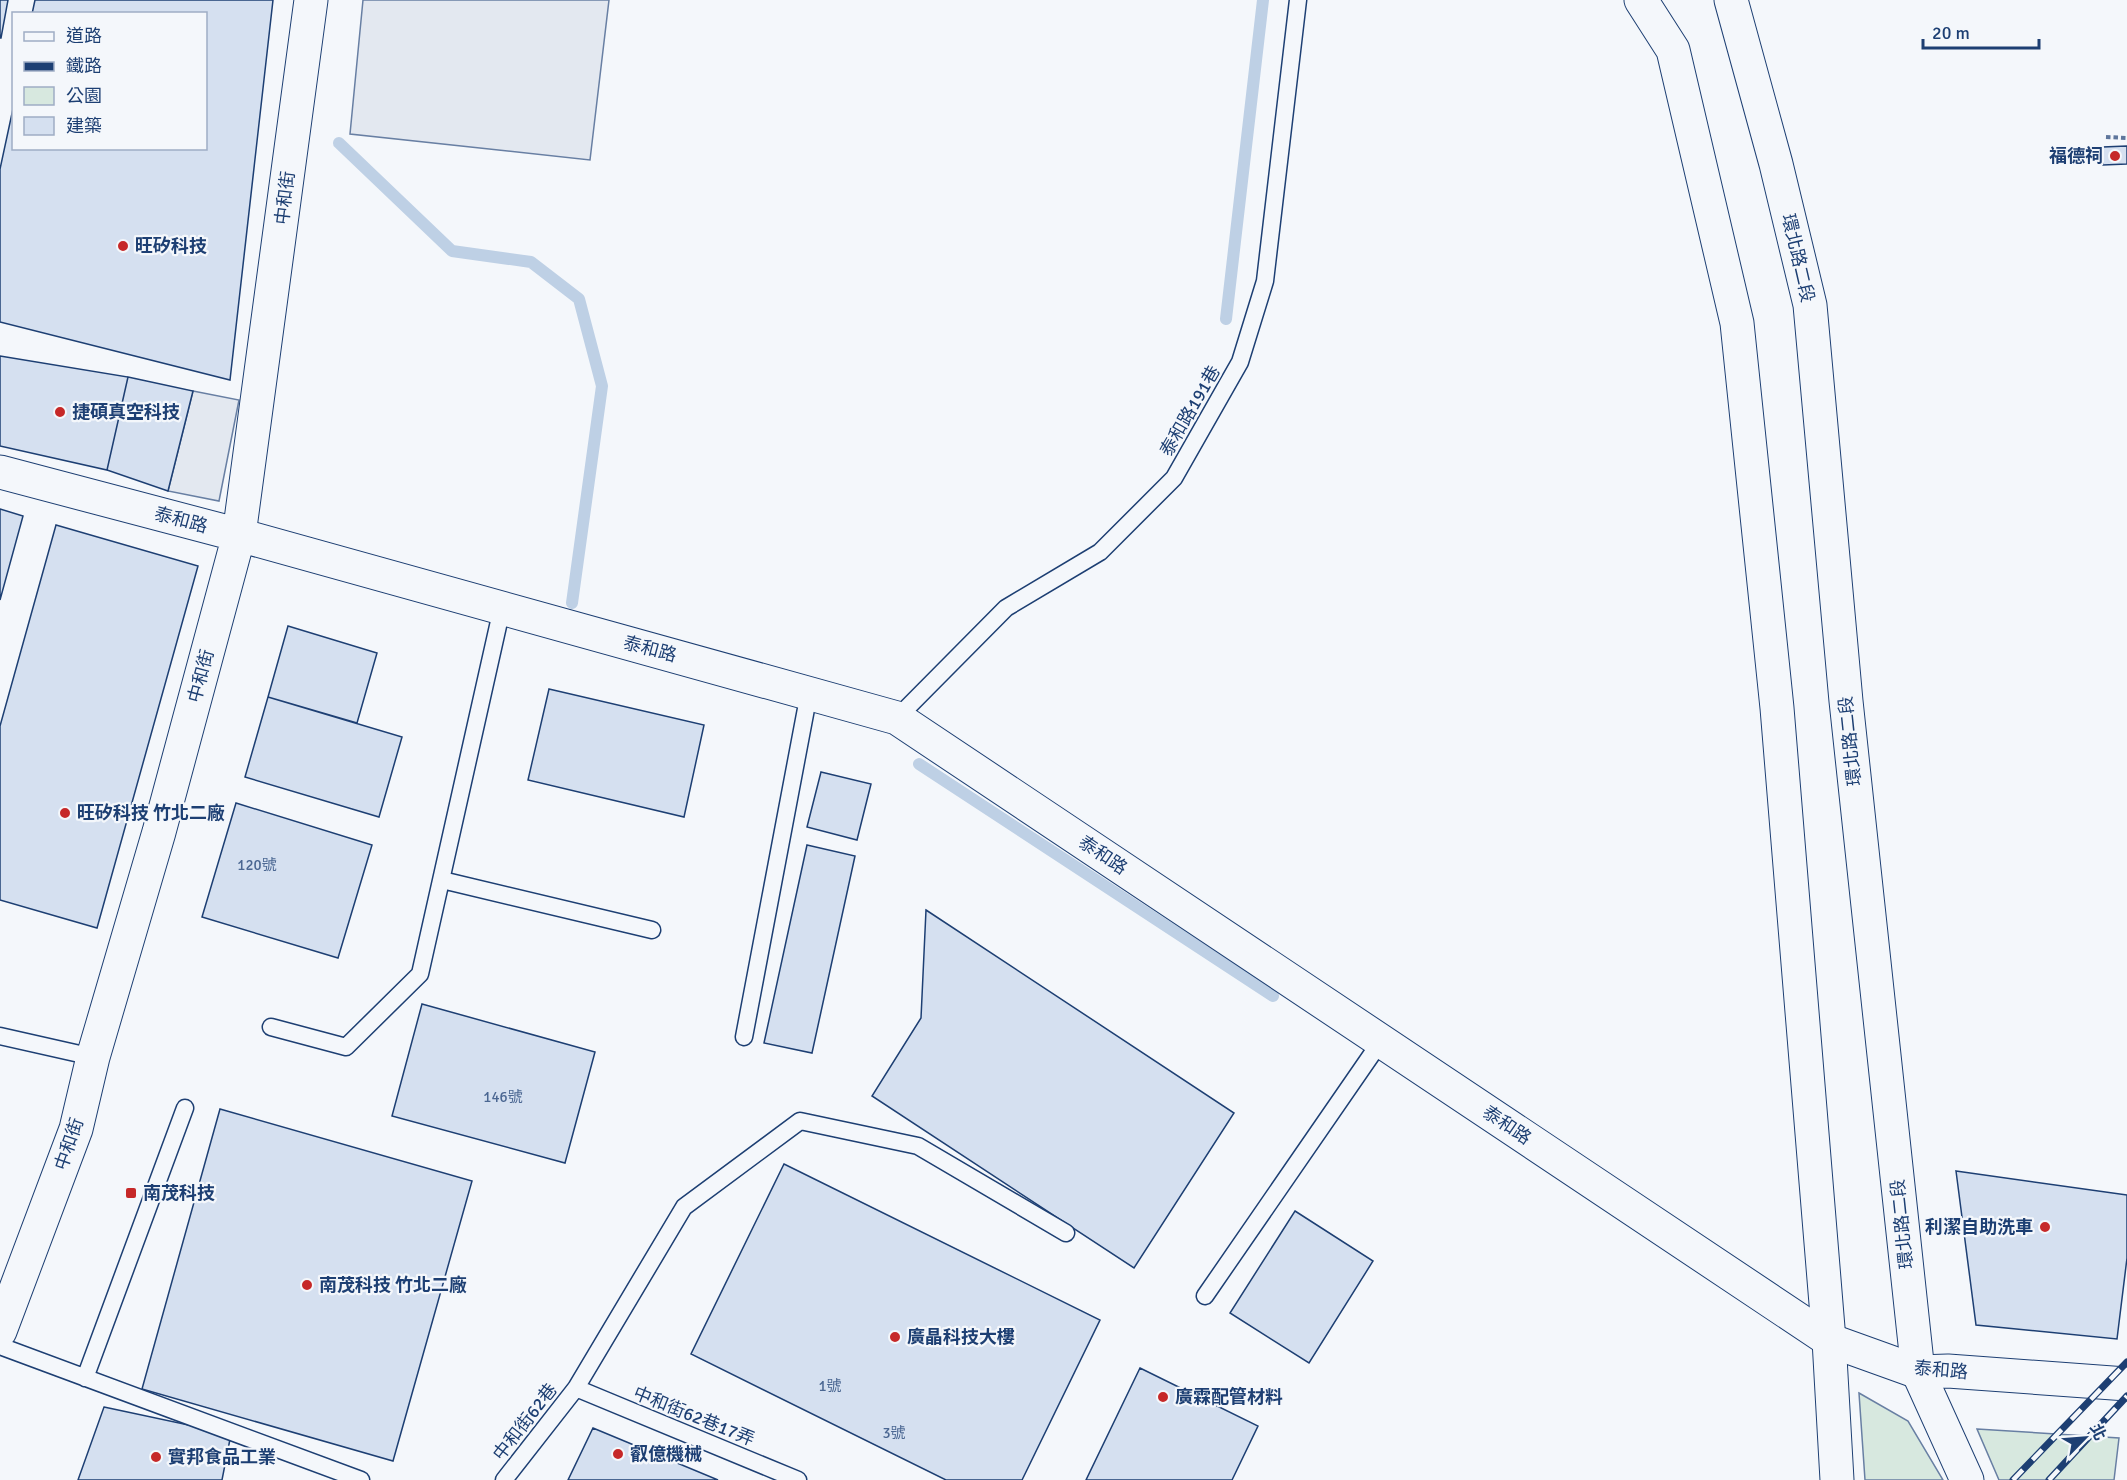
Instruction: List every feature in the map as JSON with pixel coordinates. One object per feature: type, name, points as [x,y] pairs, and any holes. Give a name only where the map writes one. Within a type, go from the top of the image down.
[{"type":"street","name":"中和街","points":[[0,1331],[76,1129],[93,1057],[159,832],[239,535],[311,0]]},
{"type":"street","points":[[1641,0],[1673,50],[1737,323],[1777,708],[1828,1340],[1837,1480]]},
{"type":"street","name":"環北路二段","points":[[1731,0],[1776,164],[1810,305],[1845,700],[1918,1372],[1967,1480]]},
{"type":"street","name":"泰和路","points":[[0,472],[239,535],[897,718],[1828,1340],[1918,1372],[1948,1371],[2127,1384]]},
{"type":"lane","name":"泰和路191巷","points":[[897,718],[1006,608],[1100,552],[1174,478],[1240,362],[1265,281],[1298,0]]},
{"type":"lane","points":[[271,1027],[346,1047],[420,974],[502,608]]},
{"type":"lane","points":[[744,1037],[809,693]]},
{"type":"lane","points":[[442,880],[652,930]]},
{"type":"lane","points":[[0,1036],[93,1057]]},
{"type":"lane","points":[[1205,1296],[1381,1041]]},
{"type":"lane","points":[[85,1377],[185,1108]]},
{"type":"lane","name":"中和街62巷","points":[[504,1480],[576,1388],[684,1208],[800,1121],[918,1146],[1066,1233]]},
{"type":"lane","points":[[0,1346],[361,1480]]},
{"type":"lane","name":"中和街62巷17弄","points":[[576,1388],[798,1480]]},
{"type":"path","points":[[2106,137],[2127,138]]},
{"type":"green space","points":[[1859,1393],[1908,1421],[1943,1480],[1865,1480]]},
{"type":"green space","points":[[1977,1429],[2119,1438],[2114,1480],[1999,1480]]},
{"type":"shaded area","points":[[363,0],[609,0],[590,160],[350,134]]},
{"type":"shaded area","points":[[193,391],[239,400],[219,501],[168,491]]},
{"type":"building","points":[[0,0],[8,0],[1,38],[0,38]]},
{"type":"building","name":"旺矽科技","points":[[35,0],[273,0],[230,380],[0,322],[0,169],[12,113],[12,150],[207,150],[207,12],[32,12]]},
{"type":"building","name":"福德祠","points":[[2127,146],[2127,164],[2103,165],[2103,147]]},
{"type":"building","name":"捷碩真空科技","points":[[0,356],[128,377],[107,470],[0,446]]},
{"type":"building","points":[[128,377],[193,391],[168,491],[107,470]]},
{"type":"building","points":[[0,509],[23,516],[0,600]]},
{"type":"building","name":"旺矽科技 竹北二廠","points":[[56,525],[198,566],[97,928],[0,900],[0,726]]},
{"type":"building","points":[[288,626],[377,653],[357,723],[268,697]]},
{"type":"building","points":[[549,689],[704,725],[684,817],[528,780]]},
{"type":"building","points":[[268,697],[402,737],[379,817],[245,777]]},
{"type":"building","points":[[821,772],[871,784],[857,840],[807,827]]},
{"type":"building","points":[[236,803],[372,845],[338,958],[202,917]]},
{"type":"building","points":[[807,845],[855,856],[812,1053],[764,1043]]},
{"type":"building","points":[[926,910],[1234,1113],[1134,1268],[872,1096],[921,1018]]},
{"type":"building","points":[[422,1004],[595,1052],[565,1163],[392,1116]]},
{"type":"building","name":"南茂科技 竹北二廠","points":[[220,1109],[472,1181],[393,1461],[142,1389]]},
{"type":"building","name":"廣晶科技大樓","points":[[784,1164],[1100,1320],[1022,1480],[946,1480],[691,1354]]},
{"type":"building","name":"利潔自助洗車","points":[[1956,1171],[2127,1195],[2127,1258],[2117,1339],[1976,1325]]},
{"type":"building","points":[[1295,1211],[1373,1261],[1309,1363],[1230,1313]]},
{"type":"building","name":"廣霖配管材料","points":[[1140,1368],[1258,1426],[1232,1480],[1086,1480]]},
{"type":"building","name":"實邦食品工業","points":[[104,1407],[231,1434],[222,1480],[78,1480]]},
{"type":"building","name":"叡億機械","points":[[593,1428],[718,1480],[568,1480]]},
{"type":"waterway","points":[[1226,319],[1263,0]]},
{"type":"waterway","points":[[339,143],[452,251],[531,262],[579,299],[602,386],[572,603]]},
{"type":"waterway","points":[[919,764],[1273,996]]},
{"type":"railway","points":[[2013,1480],[2127,1362]]},
{"type":"railway","points":[[2049,1480],[2127,1396]]},
{"type":"place","name":"福德祠","points":[[2115,156]]},
{"type":"place","name":"旺矽科技","points":[[123,246]]},
{"type":"place","name":"捷碩真空科技","points":[[60,412]]},
{"type":"place","name":"旺矽科技 竹北二廠","points":[[65,813]]},
{"type":"place","name":"南茂科技","points":[[131,1193]]},
{"type":"place","name":"利潔自助洗車","points":[[2045,1227]]},
{"type":"place","name":"南茂科技 竹北二廠","points":[[307,1285]]},
{"type":"place","name":"廣晶科技大樓","points":[[895,1337]]},
{"type":"place","name":"廣霖配管材料","points":[[1163,1397]]},
{"type":"place","name":"叡億機械","points":[[618,1454]]},
{"type":"place","name":"實邦食品工業","points":[[156,1457]]}]
